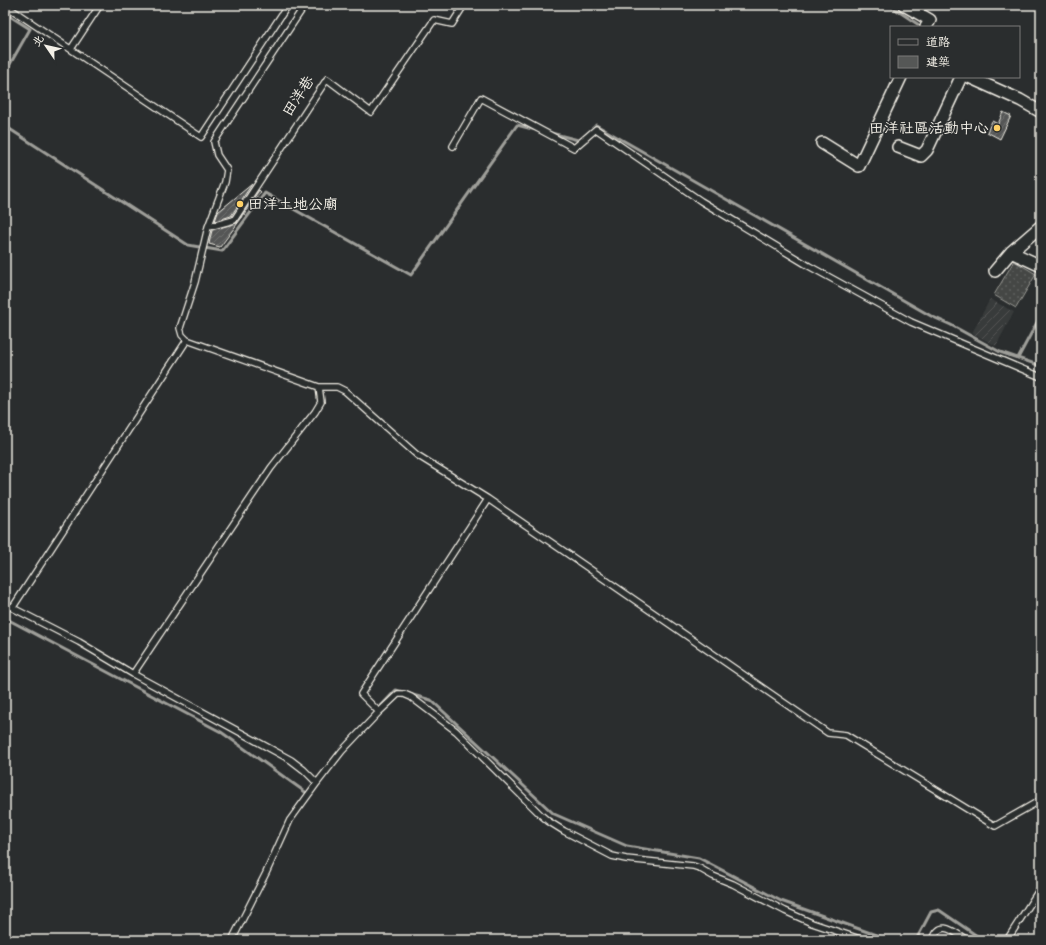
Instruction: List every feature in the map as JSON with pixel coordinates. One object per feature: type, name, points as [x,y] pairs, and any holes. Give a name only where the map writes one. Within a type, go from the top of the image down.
[{"type":"street","points":[[904,5],[930,20],[927,26]]},
{"type":"street","points":[[822,143],[859,166],[901,78]]},
{"type":"street","points":[[898,146],[921,156],[927,150],[961,78]]},
{"type":"street","points":[[971,78],[1020,100],[1041,112]]},
{"type":"street","points":[[995,272],[1011,252],[1041,226]]},
{"type":"street","points":[[1011,252],[1041,266]]},
{"type":"lane","points":[[5,5],[201,137],[285,6]]},
{"type":"lane","points":[[71,49],[100,5]]},
{"type":"lane","points":[[305,5],[214,142],[217,155],[227,170],[225,182],[208,227],[194,282],[180,328],[182,335],[187,340],[319,387],[337,387],[345,391],[417,455],[488,499],[828,733],[846,736],[995,826],[1041,800]]},
{"type":"lane","name":"田洋巷","points":[[208,227],[234,220],[327,79],[371,112],[434,20],[452,24],[464,5]]},
{"type":"lane","points":[[453,146],[481,98],[574,148],[596,129],[701,201],[829,277],[911,322],[1041,377]]},
{"type":"lane","points":[[13,607],[187,340]]},
{"type":"lane","points":[[133,674],[271,468],[315,412],[321,402],[319,387]]},
{"type":"lane","points":[[379,712],[361,694],[488,499]]},
{"type":"lane","points":[[5,604],[79,642],[133,674],[291,760],[317,783]]},
{"type":"lane","points":[[232,940],[266,873],[290,820],[342,751],[398,694],[404,694],[408,695],[456,731],[544,818],[564,831],[612,856],[699,868],[812,923],[863,940]]},
{"type":"lane","points":[[1007,940],[1041,886]]},
{"type":"lane","points":[[933,940],[936,933],[940,929],[944,928],[951,929],[967,940]]},
{"type":"shaded area","points":[[1014,261],[1036,274],[1016,308],[994,295]]},
{"type":"shaded area","points":[[990,299],[1014,312],[996,346],[972,333]]},
{"type":"building","name":"田洋社區活動中心","points":[[1003,112],[1011,116],[1000,139],[987,132],[992,121],[998,124]]},
{"type":"building","points":[[252,184],[231,216],[215,221],[218,212]]},
{"type":"building","points":[[259,190],[261,192],[220,247],[209,244],[212,230],[237,223]]},
{"type":"waterway","points":[[889,5],[920,26]]},
{"type":"waterway","points":[[5,13],[30,29],[5,73]]},
{"type":"waterway","points":[[5,126],[188,245],[222,251],[265,193],[411,275],[517,125],[536,130]]},
{"type":"waterway","points":[[593,129],[596,125],[931,316],[951,325],[1000,352],[1041,366]]},
{"type":"waterway","points":[[551,133],[582,141]]},
{"type":"waterway","points":[[1018,358],[1041,315]]},
{"type":"waterway","points":[[5,618],[221,732],[308,794],[310,792]]},
{"type":"waterway","points":[[381,706],[396,690],[403,692]]},
{"type":"waterway","points":[[409,694],[431,700],[554,814],[627,846],[699,858],[781,901],[890,940]]},
{"type":"waterway","points":[[916,940],[931,912],[939,910],[983,940]]},
{"type":"place","name":"田洋社區活動中心","points":[[997,128]]},
{"type":"place","name":"田洋土地公廟","points":[[240,204]]}]
